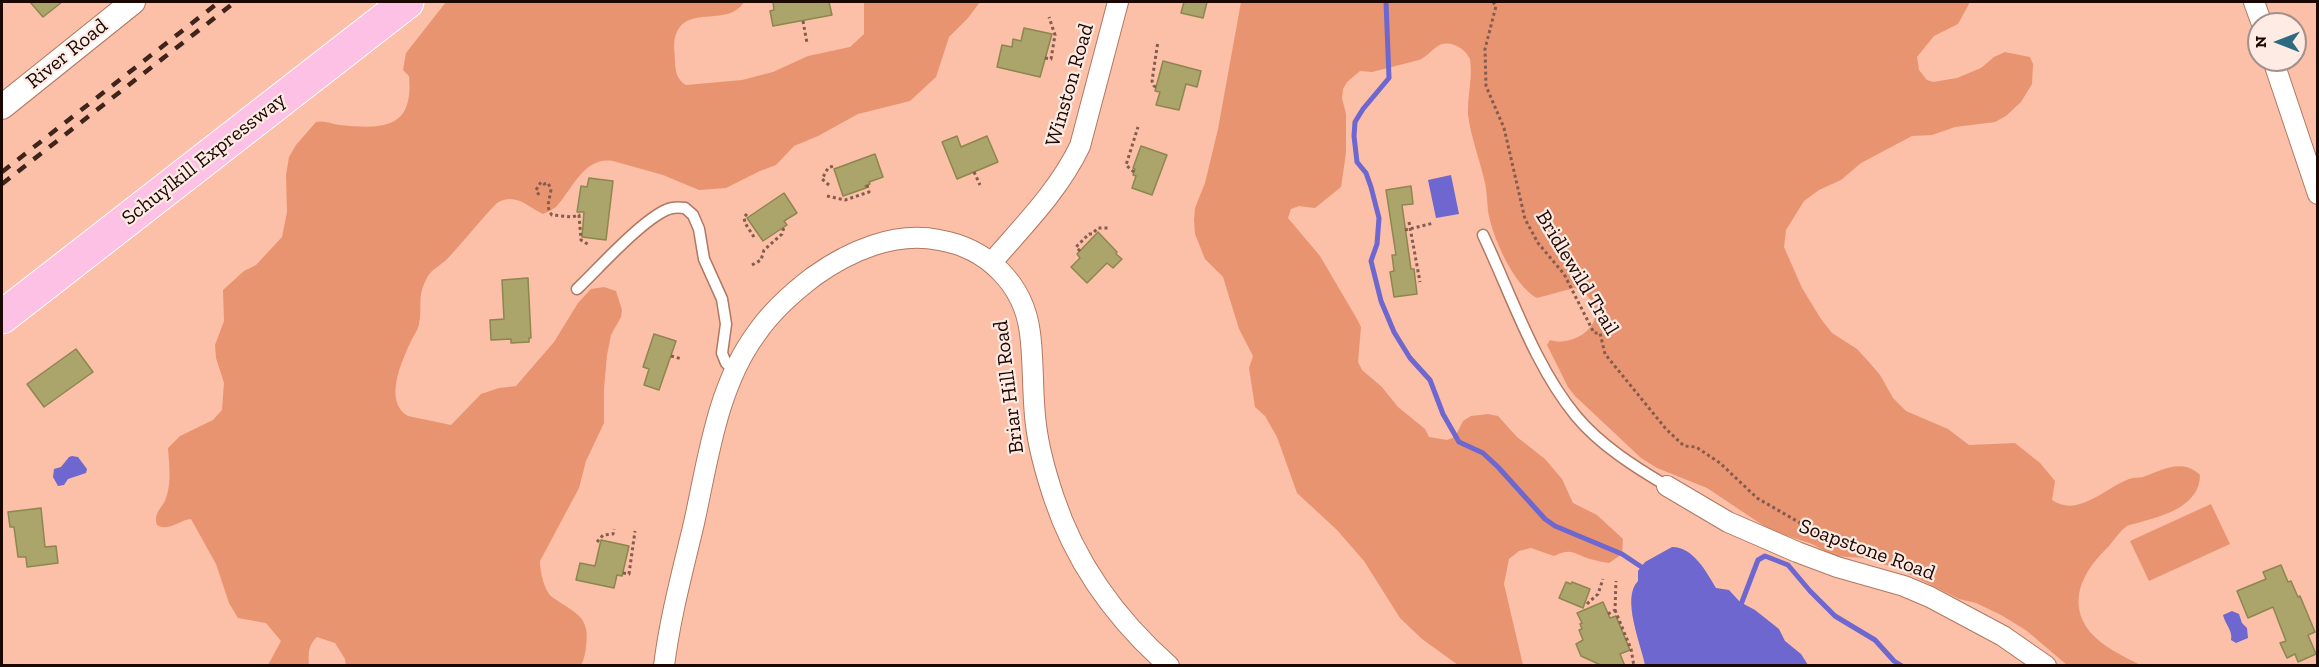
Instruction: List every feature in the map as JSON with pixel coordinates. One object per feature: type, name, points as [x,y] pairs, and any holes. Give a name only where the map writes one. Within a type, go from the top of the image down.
[{"type":"highway","name":"Schuylkill Expressway","points":[[2,291],[371,2]]},
{"type":"highway","name":"Schuylkill Expressway","points":[[2,317],[406,2]]},
{"type":"street","name":"River Road","points":[[2,107],[133,2]]},
{"type":"street","name":"Winston Road","points":[[992,262],[1054,190],[1080,146],[1118,2]]},
{"type":"street","points":[[2277,72],[2318,195]]},
{"type":"street","name":"Briar Hill Road","points":[[664,666],[666,645],[723,403],[735,371],[754,335],[798,288],[822,271],[876,244],[907,238],[931,238],[954,242],[992,262],[1015,291],[1026,314],[1030,333],[1036,425],[1043,462],[1069,537],[1106,599],[1128,626],[1169,666]]},
{"type":"street","name":"Soapstone Road","points":[[1667,486],[1728,522],[1835,566],[1904,586],[1930,597],[2003,636],[2046,666]]},
{"type":"lane","points":[[577,289],[638,231],[659,215],[676,207],[685,208],[693,215],[699,229],[705,260],[722,299],[726,324],[722,353],[726,363],[735,371]]},
{"type":"lane","points":[[1483,235],[1534,348],[1569,406],[1591,431],[1617,453],[1667,486]]},
{"type":"path","name":"Bridlewild Trail","points":[[1493,2],[1496,6],[1485,49],[1486,86],[1504,128],[1525,219],[1530,231],[1564,274],[1594,333],[1600,333],[1605,354],[1666,429],[1684,446],[1696,447],[1720,463],[1757,498],[1821,535],[1831,549],[1835,566]]},
{"type":"path","points":[[1045,58],[1051,59],[1055,35],[1049,17]]},
{"type":"path","points":[[803,21],[807,43]]},
{"type":"path","points":[[1156,87],[1152,81],[1158,41]]},
{"type":"path","points":[[1134,172],[1126,165],[1138,127]]},
{"type":"path","points":[[829,185],[822,178],[828,168],[833,166]]},
{"type":"path","points":[[974,172],[980,185]]},
{"type":"path","points":[[539,195],[536,190],[541,182],[548,183],[551,189],[547,207],[549,212],[561,217],[579,215],[581,240],[589,245]]},
{"type":"path","points":[[827,196],[845,200],[869,192],[867,185]]},
{"type":"path","points":[[747,214],[744,217],[745,223],[754,237]]},
{"type":"path","points":[[1409,222],[1420,282]]},
{"type":"path","points":[[1405,230],[1434,223]]},
{"type":"path","points":[[752,265],[761,260],[764,250],[784,231],[784,227]]},
{"type":"path","points":[[1080,251],[1076,247],[1089,234],[1098,228],[1109,228]]},
{"type":"path","points":[[671,356],[682,359]]},
{"type":"path","points":[[597,542],[603,535],[613,534],[614,530]]},
{"type":"path","points":[[623,573],[629,574],[635,531]]},
{"type":"path","points":[[1587,604],[1598,594],[1604,579]]},
{"type":"path","points":[[1616,581],[1616,610],[1631,649],[1634,666]]},
{"type":"path","points":[[1608,614],[1616,610]]},
{"type":"shaded area","points":[[446,2],[744,2],[737,10],[727,14],[696,18],[680,27],[674,41],[675,68],[677,75],[686,85],[742,80],[773,72],[808,56],[850,47],[864,34],[864,2],[980,2],[949,37],[936,77],[910,101],[858,114],[794,146],[776,165],[726,188],[699,190],[663,175],[613,161],[594,164],[586,169],[556,207],[543,214],[516,200],[510,199],[497,203],[448,258],[428,276],[421,295],[418,326],[403,359],[397,380],[397,401],[408,416],[451,425],[481,394],[499,388],[516,386],[554,342],[578,303],[591,289],[604,287],[616,291],[622,310],[621,317],[611,335],[607,355],[604,423],[586,461],[579,488],[540,561],[543,580],[549,594],[574,611],[586,628],[586,647],[581,665],[346,665],[335,643],[317,637],[309,650],[309,665],[268,665],[281,641],[266,623],[238,618],[229,603],[216,564],[191,519],[166,527],[157,525],[157,513],[165,501],[169,485],[168,448],[180,436],[213,420],[222,410],[224,383],[216,358],[215,345],[224,321],[223,290],[244,271],[256,265],[282,237],[287,212],[286,175],[289,157],[296,145],[316,122],[369,127],[392,122],[400,116],[406,107],[409,94],[409,76],[403,70],[406,53]]},
{"type":"shaded area","points":[[1241,2],[1970,2],[1958,24],[1934,36],[1917,57],[1919,70],[1927,80],[1933,82],[1957,78],[1981,68],[1994,57],[2005,52],[2030,57],[2033,64],[2032,84],[2021,102],[2006,116],[1995,122],[1955,127],[1932,135],[1912,136],[1861,163],[1841,180],[1819,190],[1804,201],[1786,230],[1784,247],[1802,288],[1821,319],[1832,333],[1857,349],[1880,375],[1893,398],[1906,411],[1948,429],[1969,445],[2015,443],[2040,463],[2055,481],[2052,500],[2062,505],[2081,504],[2129,479],[2143,477],[2172,467],[2187,467],[2200,475],[2199,485],[2194,494],[2181,507],[2124,528],[2090,568],[2080,589],[2079,610],[2090,632],[2107,647],[2140,665],[2067,665],[2027,631],[2003,616],[1976,603],[1959,599],[1899,569],[1864,558],[1833,556],[1812,544],[1770,530],[1707,488],[1657,468],[1641,458],[1575,396],[1568,387],[1547,345],[1550,340],[1562,341],[1575,338],[1591,327],[1595,311],[1591,300],[1579,289],[1574,288],[1537,298],[1520,282],[1499,246],[1490,221],[1485,183],[1468,115],[1470,59],[1461,48],[1452,44],[1442,44],[1419,60],[1372,72],[1360,71],[1347,82],[1342,98],[1346,114],[1346,153],[1341,187],[1315,208],[1299,206],[1291,209],[1288,218],[1320,256],[1361,327],[1358,362],[1362,370],[1382,387],[1398,407],[1425,429],[1429,437],[1447,440],[1455,437],[1463,421],[1471,416],[1488,414],[1498,416],[1517,437],[1545,459],[1562,479],[1573,503],[1597,515],[1623,539],[1622,554],[1609,563],[1573,552],[1554,556],[1531,548],[1519,551],[1509,559],[1504,584],[1523,665],[1458,665],[1422,639],[1400,618],[1364,561],[1337,530],[1297,493],[1277,437],[1265,416],[1255,407],[1249,368],[1253,356],[1239,329],[1223,277],[1205,259],[1195,234],[1195,208],[1205,183],[1218,129]]},
{"type":"shaded area","points":[[1451,175],[1459,214],[1436,218],[1428,180]]},
{"type":"shaded area","points":[[72,456],[78,457],[87,469],[86,473],[68,479],[64,485],[58,486],[53,477],[54,469],[61,467]]},
{"type":"shaded area","points":[[2211,504],[2230,544],[2149,581],[2130,541]]},
{"type":"shaded area","points":[[1672,547],[1680,548],[1693,555],[1716,588],[1729,590],[1740,602],[1755,610],[1779,629],[1785,641],[1801,654],[1808,665],[1645,665],[1632,610],[1633,589],[1638,581],[1638,571],[1645,562]]},
{"type":"shaded area","points":[[2232,611],[2239,614],[2242,623],[2247,628],[2248,638],[2236,643],[2231,640],[2231,634],[2223,615]]},
{"type":"building","points":[[30,2],[62,2],[43,17]]},
{"type":"building","points":[[773,2],[829,2],[832,15],[773,26],[770,11],[774,10]]},
{"type":"building","points":[[1184,2],[1207,2],[1203,18],[1181,13]]},
{"type":"building","points":[[1024,28],[1052,34],[1040,77],[997,67],[1002,45],[1012,47],[1013,39],[1021,41]]},
{"type":"building","points":[[1163,61],[1201,71],[1197,87],[1186,84],[1179,110],[1156,105],[1160,92],[1155,91]]},
{"type":"building","points":[[957,136],[961,147],[987,136],[998,162],[957,179],[942,142]]},
{"type":"building","points":[[1141,146],[1167,155],[1152,195],[1132,188],[1136,176],[1133,175],[1135,169],[1133,168]]},
{"type":"building","points":[[875,154],[883,177],[869,182],[866,188],[843,196],[834,169]]},
{"type":"building","points":[[589,178],[613,181],[606,240],[582,237],[584,212],[577,212],[581,186],[587,187]]},
{"type":"building","points":[[1411,186],[1413,204],[1402,205],[1417,294],[1394,297],[1390,272],[1394,271],[1392,255],[1396,255],[1386,190]]},
{"type":"building","points":[[784,193],[797,213],[784,221],[787,225],[763,241],[747,218]]},
{"type":"building","points":[[1098,232],[1122,259],[1113,268],[1107,263],[1087,283],[1071,267],[1080,258],[1077,254]]},
{"type":"building","points":[[528,278],[531,338],[529,342],[511,343],[511,339],[491,340],[490,320],[504,319],[502,280]]},
{"type":"building","points":[[654,334],[676,341],[659,390],[644,385],[649,369],[643,367]]},
{"type":"building","points":[[76,349],[93,372],[44,407],[27,384]]},
{"type":"building","points":[[41,508],[45,547],[56,546],[58,563],[27,567],[26,557],[18,557],[14,527],[10,527],[8,512]]},
{"type":"building","points":[[601,540],[629,546],[622,576],[617,575],[614,588],[576,580],[580,563],[595,566]]},
{"type":"building","points":[[2281,565],[2288,582],[2291,581],[2298,597],[2300,596],[2315,632],[2308,635],[2316,654],[2298,662],[2295,654],[2287,658],[2280,643],[2286,641],[2273,607],[2248,618],[2237,591],[2266,579],[2263,572]]},
{"type":"building","points":[[1566,582],[1590,589],[1583,608],[1559,598]]},
{"type":"building","points":[[1603,602],[1610,618],[1616,616],[1630,650],[1620,654],[1625,666],[1603,666],[1581,656],[1576,644],[1583,640],[1579,630],[1582,629],[1580,624],[1582,623],[1577,613]]},
{"type":"waterway","points":[[1386,2],[1389,78],[1355,122],[1354,136],[1357,162],[1366,173],[1379,218],[1377,244],[1371,261],[1381,301],[1394,332],[1410,358],[1430,380],[1443,414],[1459,442],[1483,453],[1545,519],[1555,526],[1622,554],[1646,570]]},
{"type":"waterway","points":[[1740,607],[1758,560],[1765,556],[1788,565],[1835,616],[1875,640],[1894,661],[1902,666]]},
{"type":"railway","points":[[2,172],[219,2]]},
{"type":"railway","points":[[2,184],[235,2]]}]
